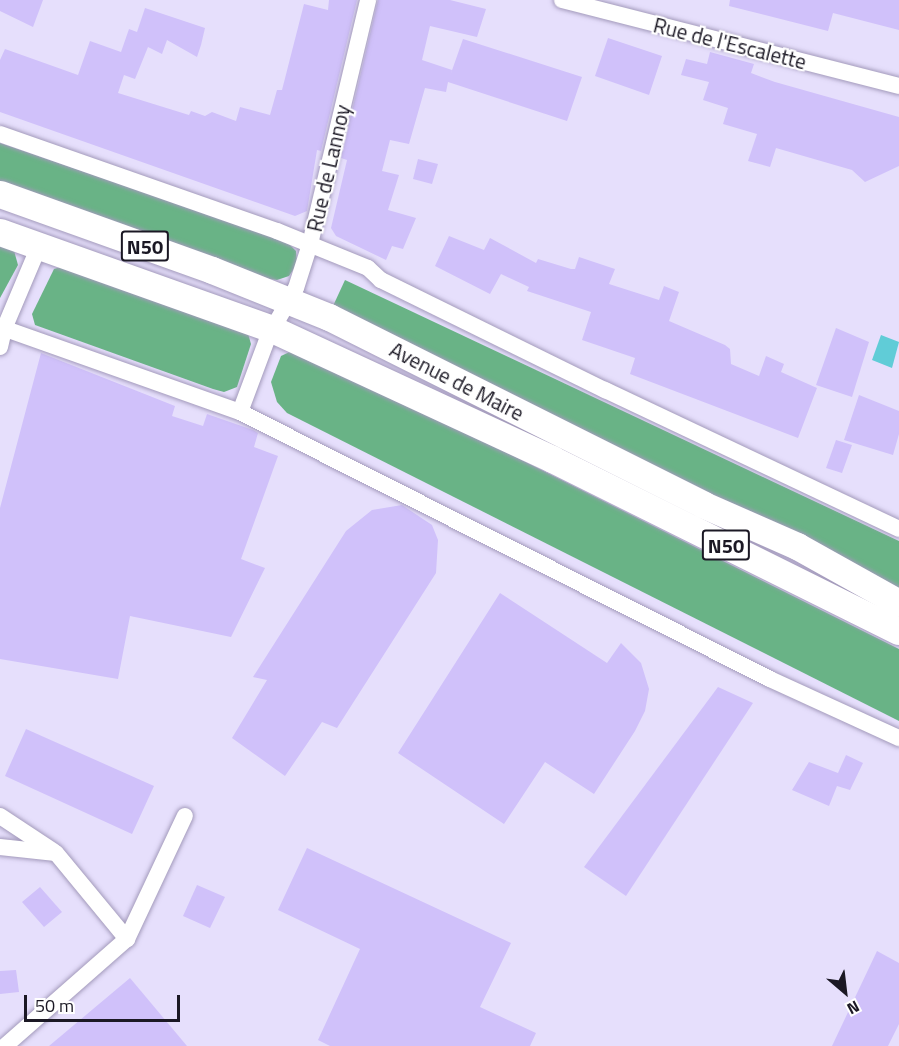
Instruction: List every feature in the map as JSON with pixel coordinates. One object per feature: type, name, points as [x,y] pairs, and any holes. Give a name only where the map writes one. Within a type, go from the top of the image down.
[{"type":"main road","name":"Avenue de Maire","points":[[0,194],[290,299],[704,505],[797,546],[899,603]]},
{"type":"main road","name":"Avenue de Maire","points":[[0,231],[272,329],[563,464],[899,631]]},
{"type":"street","name":"Rue de Lannoy","points":[[240,412],[272,329],[290,299],[310,244],[368,0]]},
{"type":"street","name":"Rue de l'Escalette","points":[[562,0],[899,86]]},
{"type":"street","points":[[0,134],[310,244],[368,268],[381,280],[899,530]]},
{"type":"street","points":[[0,347],[2,328],[39,246]]},
{"type":"street","points":[[2,328],[240,412],[770,679],[899,738]]},
{"type":"street","points":[[0,816],[56,853],[127,939]]},
{"type":"street","points":[[4,1046],[127,939],[185,816]]},
{"type":"street","points":[[0,848],[56,853]]},
{"type":"shaded area","points":[[0,143],[285,240],[296,251],[297,264],[289,276],[277,280],[262,278],[0,185]]},
{"type":"shaded area","points":[[0,239],[13,247],[18,265],[0,298]]},
{"type":"shaded area","points":[[64,266],[247,330],[251,344],[237,387],[224,392],[213,389],[35,325],[32,314],[54,269]]},
{"type":"shaded area","points":[[345,280],[899,541],[899,588],[333,306]]},
{"type":"shaded area","points":[[881,335],[899,342],[892,368],[872,360]]},
{"type":"shaded area","points":[[298,348],[899,649],[899,721],[287,413],[277,402],[271,382],[281,356]]},
{"type":"building","points":[[0,0],[43,0],[33,27],[0,11]]},
{"type":"building","points":[[329,0],[357,0],[321,151],[317,150],[307,211],[295,216],[0,112],[0,60],[5,49],[78,75],[90,41],[121,52],[129,29],[137,32],[145,8],[205,28],[201,45],[197,57],[167,40],[162,54],[148,47],[135,79],[124,75],[118,93],[189,115],[191,111],[205,116],[212,112],[236,121],[240,107],[270,115],[277,90],[282,90],[304,4],[328,10]]},
{"type":"building","points":[[378,0],[450,0],[486,9],[477,37],[430,26],[422,60],[452,70],[450,76],[463,39],[582,77],[567,121],[448,82],[446,92],[425,88],[409,144],[390,140],[382,171],[399,175],[388,210],[416,218],[403,249],[392,246],[386,260],[336,236],[331,228],[347,160],[341,158]]},
{"type":"building","points":[[730,0],[899,0],[899,30],[833,13],[828,31],[729,6]]},
{"type":"building","points":[[608,38],[662,56],[649,95],[595,76]]},
{"type":"building","points":[[710,52],[754,64],[751,73],[775,82],[899,117],[899,166],[865,182],[852,170],[776,148],[770,167],[748,161],[757,134],[723,124],[728,108],[703,100],[709,82],[681,75],[686,59],[707,64]]},
{"type":"building","points":[[418,159],[438,164],[432,184],[413,179]]},
{"type":"building","points":[[449,236],[484,250],[490,238],[536,263],[538,259],[571,269],[575,269],[579,257],[615,269],[609,284],[659,300],[664,286],[679,292],[669,321],[725,345],[730,349],[731,364],[759,376],[766,356],[784,364],[781,372],[817,388],[798,438],[630,374],[635,358],[582,340],[591,312],[527,291],[529,287],[501,274],[490,294],[435,266]]},
{"type":"building","points":[[836,328],[869,342],[852,397],[816,385]]},
{"type":"building","points":[[41,353],[175,406],[172,416],[203,426],[207,414],[253,430],[258,433],[254,447],[278,456],[241,559],[265,568],[231,637],[130,616],[118,679],[0,659],[0,508]]},
{"type":"building","points":[[859,395],[899,411],[899,434],[893,455],[844,440]]},
{"type":"building","points":[[836,440],[852,445],[842,473],[826,468]]},
{"type":"building","points":[[402,505],[432,525],[438,540],[436,573],[337,728],[322,722],[285,776],[232,738],[267,680],[253,677],[346,531],[372,510]]},
{"type":"building","points":[[500,593],[607,663],[621,643],[641,663],[649,689],[645,711],[635,731],[594,794],[545,762],[504,824],[398,753]]},
{"type":"building","points":[[718,687],[753,703],[626,896],[584,867]]},
{"type":"building","points":[[26,729],[154,786],[132,834],[5,776]]},
{"type":"building","points":[[846,755],[863,763],[850,790],[837,786],[829,806],[792,790],[809,762],[838,773]]},
{"type":"building","points":[[307,848],[511,943],[480,1007],[536,1033],[530,1046],[330,1046],[318,1040],[360,949],[278,910]]},
{"type":"building","points":[[197,885],[225,897],[210,928],[183,916]]},
{"type":"building","points":[[40,887],[62,912],[44,927],[22,902]]},
{"type":"building","points":[[877,951],[899,963],[899,1024],[888,1046],[832,1046]]},
{"type":"building","points":[[16,970],[19,992],[0,994],[0,971]]},
{"type":"building","points":[[130,978],[187,1046],[49,1046]]}]
